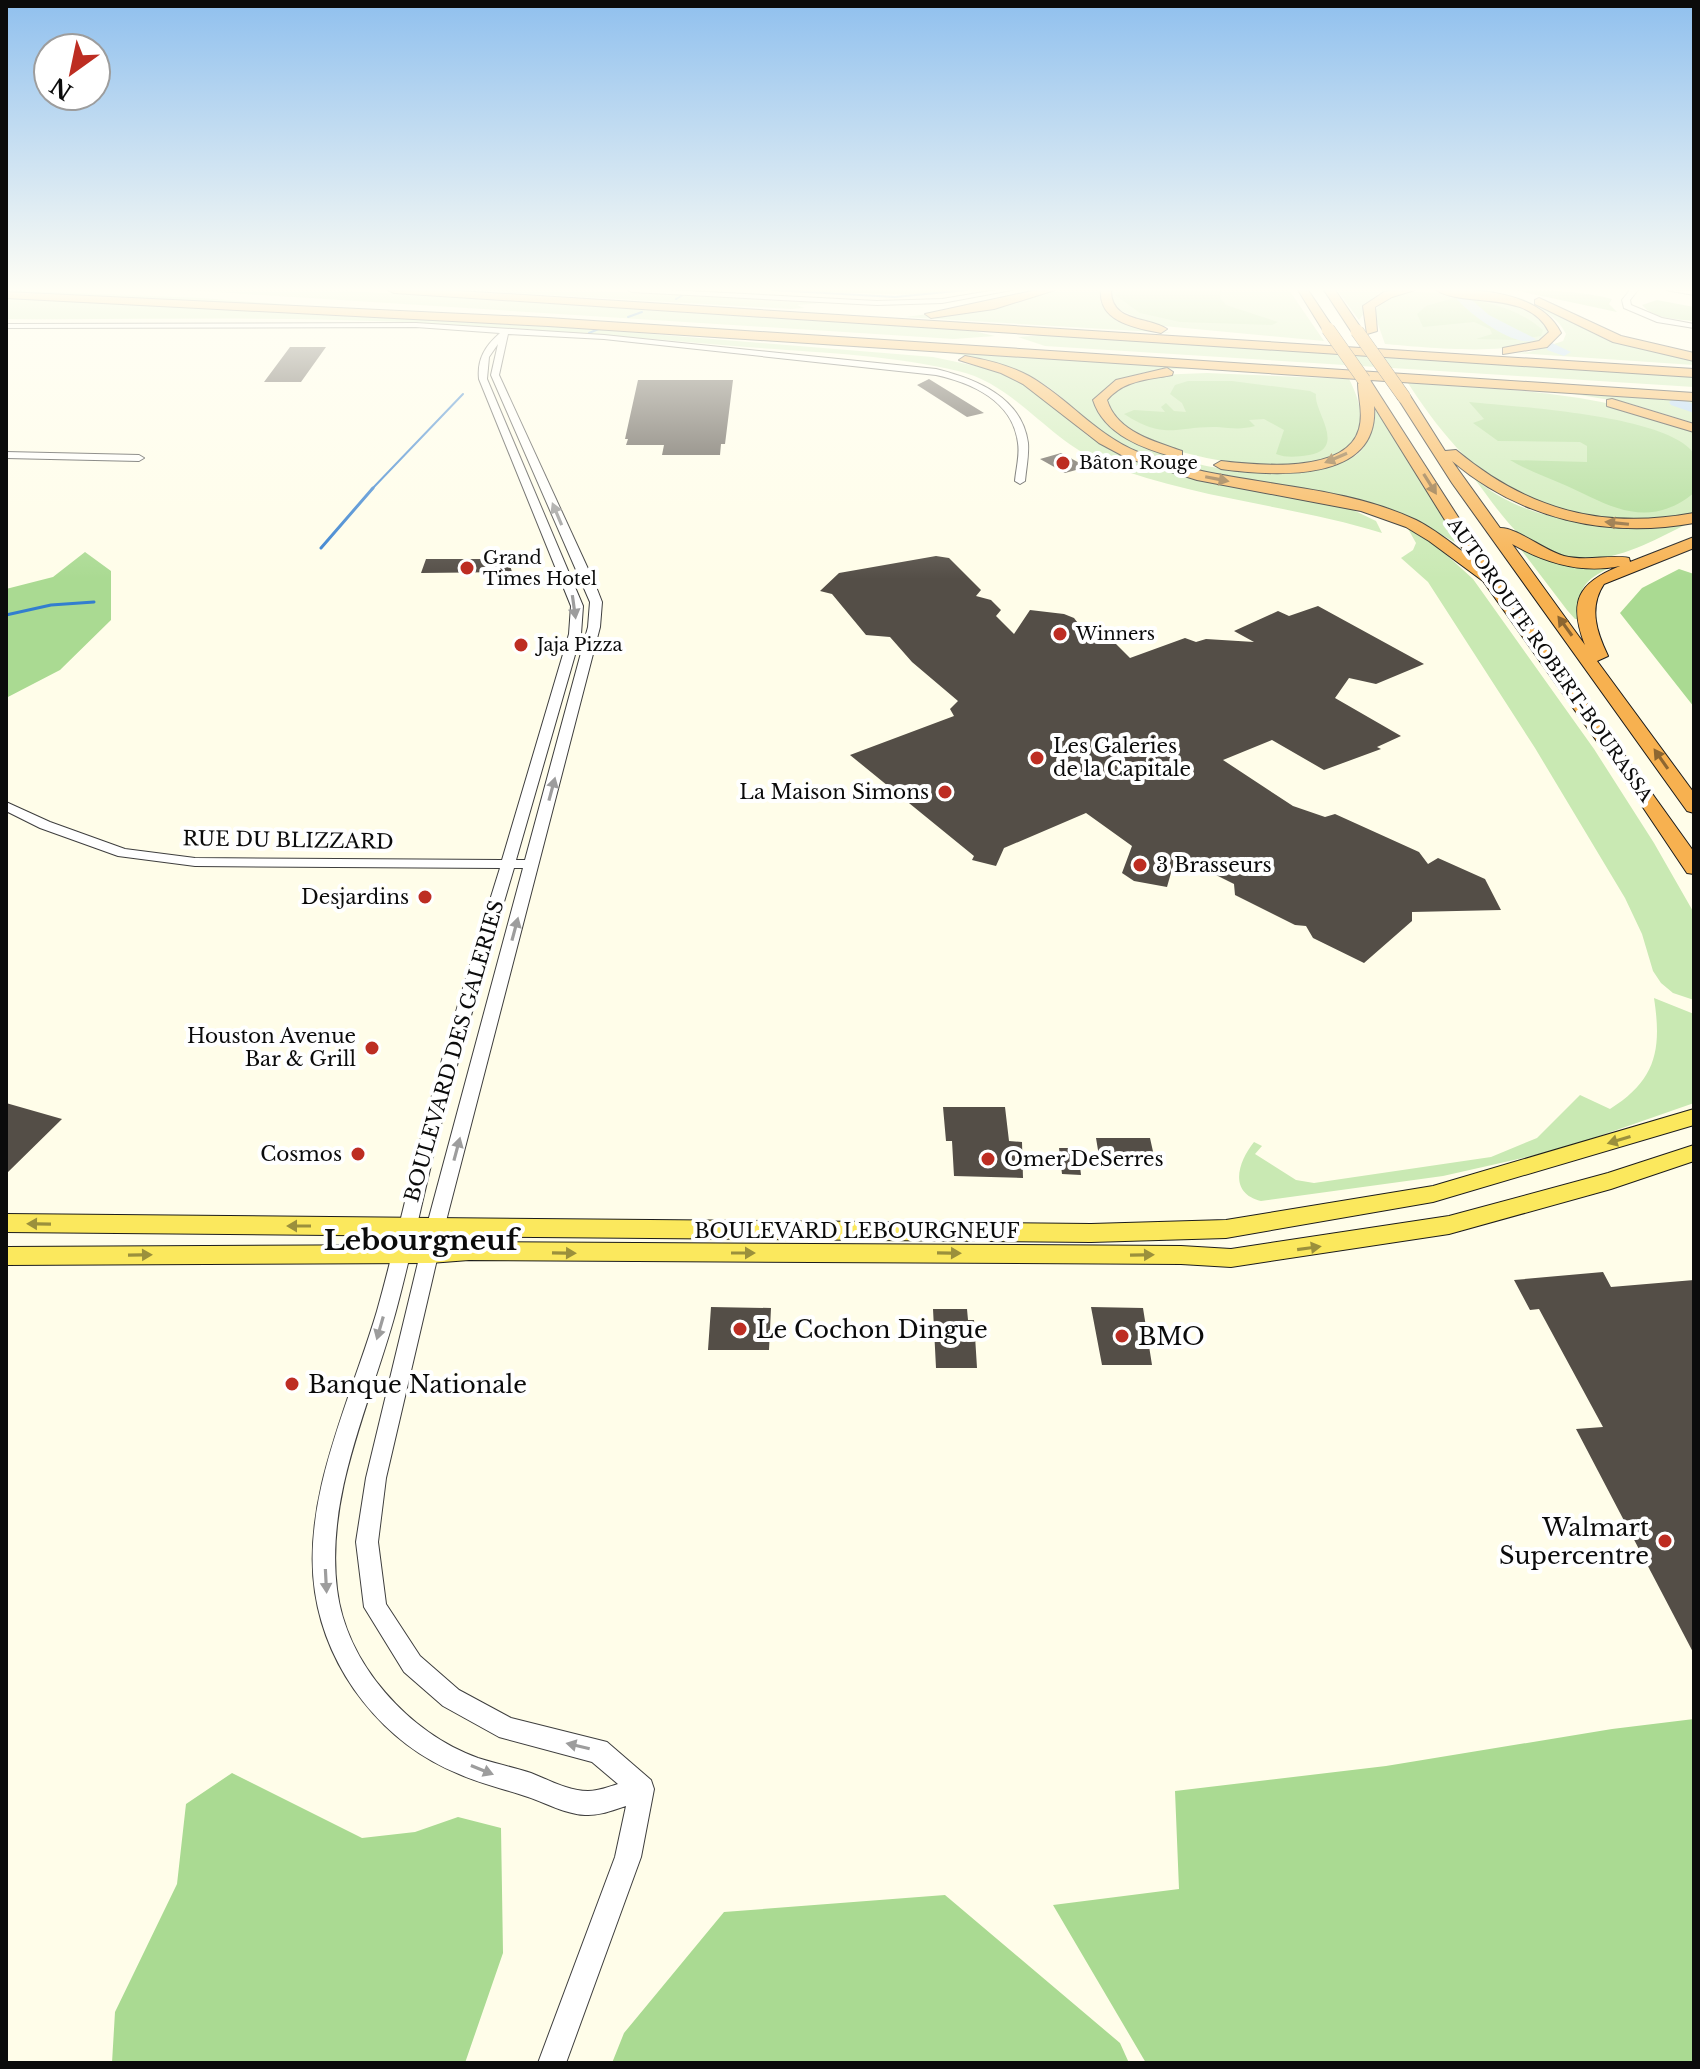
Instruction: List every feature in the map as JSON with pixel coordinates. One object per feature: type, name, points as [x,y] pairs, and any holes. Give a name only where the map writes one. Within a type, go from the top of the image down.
[{"type":"highway","points":[[1035,387],[1103,441],[1134,456],[1194,475],[1346,504],[1400,519],[1437,538],[1489,578]]},
{"type":"highway","points":[[1113,387],[1100,400],[1105,415],[1112,423],[1159,448],[1214,464],[1281,470],[1333,460],[1355,446],[1366,426],[1367,390]]},
{"type":"highway","name":"AUTOROUTE ROBERT-BOURASSA","points":[[1365,387],[1489,578],[1637,783],[1694,868]]},
{"type":"highway","name":"AUTOROUTE ROBERT-BOURASSA","points":[[1396,387],[1457,480],[1694,807]]},
{"type":"highway","points":[[1493,387],[1604,401],[1694,428]]},
{"type":"highway","points":[[1544,387],[1694,397]]},
{"type":"highway","points":[[1641,387],[1694,390]]},
{"type":"highway","points":[[1426,429],[1475,476],[1501,492],[1536,507],[1581,519],[1627,524],[1694,518]]},
{"type":"highway","points":[[1487,519],[1536,552],[1588,564],[1629,560],[1694,528]]},
{"type":"highway","points":[[1627,711],[1588,632],[1588,591],[1598,581],[1694,542]]},
{"type":"main road","name":"BOULEVARD LEBOURGNEUF","points":[[6,1223],[1104,1233],[1226,1229],[1433,1194],[1694,1117]]},
{"type":"main road","name":"BOULEVARD LEBOURGNEUF","points":[[6,1256],[430,1254],[469,1251],[1170,1254],[1231,1258],[1370,1240],[1449,1225],[1611,1181],[1694,1153]]},
{"type":"street","name":"BOULEVARD DES GALERIES","points":[[486,387],[577,606],[570,654],[449,1058],[405,1227],[396,1275],[336,1478],[325,1531],[325,1589],[336,1635],[371,1696],[429,1746],[484,1772],[586,1803],[642,1789]]},
{"type":"street","name":"BOULEVARD DES GALERIES","points":[[500,387],[596,602],[594,627],[436,1225],[376,1478],[367,1542],[375,1607],[412,1664],[451,1698],[507,1729],[598,1751],[642,1789]]},
{"type":"street","points":[[979,387],[995,395],[1018,426],[1023,443],[1020,481]]},
{"type":"street","points":[[6,455],[139,458]]},
{"type":"street","name":"RUE DU BLIZZARD","points":[[6,806],[69,834],[123,853],[195,862],[532,864]]},
{"type":"street","points":[[552,2063],[628,1857],[642,1789]]},
{"type":"green space","points":[[995,387],[1028,387],[1088,436],[1136,461],[1205,480],[1347,507],[1376,521],[1382,533],[1174,486],[1106,464],[1067,442]]},
{"type":"green space","points":[[1048,387],[1111,387],[1095,401],[1117,429],[1153,450],[1194,463],[1232,470],[1312,467],[1345,461],[1363,448],[1376,409],[1468,551],[1448,538],[1407,520],[1238,481],[1126,449]]},
{"type":"green space","points":[[1118,387],[1351,387],[1360,419],[1349,445],[1320,460],[1281,466],[1235,463],[1190,454],[1151,441],[1123,426],[1105,401]]},
{"type":"green space","points":[[1174,387],[1275,387],[1310,391],[1316,394],[1328,437],[1326,445],[1309,455],[1284,456],[1276,454],[1284,430],[1264,419],[1249,420],[1255,426],[1245,428],[1161,430],[1124,414],[1134,410],[1165,412],[1161,407],[1166,403],[1174,411],[1186,412],[1182,403],[1170,394]]},
{"type":"green space","points":[[1410,387],[1554,394],[1661,418],[1694,432],[1694,515],[1650,520],[1605,519],[1539,506],[1486,476],[1456,447]]},
{"type":"green space","points":[[1544,389],[1694,399],[1694,423],[1628,403]]},
{"type":"green space","points":[[1469,402],[1552,410],[1650,428],[1674,438],[1691,450],[1695,465],[1694,493],[1677,504],[1645,513],[1599,501],[1510,460],[1587,462],[1587,446],[1580,442],[1498,441],[1473,423],[1484,419]]},
{"type":"green space","points":[[1473,477],[1495,494],[1546,515],[1602,524],[1685,525],[1615,555],[1579,559],[1560,555],[1520,535]]},
{"type":"green space","points":[[1407,527],[1438,547],[1473,579],[1594,749],[1654,843],[1694,913],[1694,1000],[1673,993],[1653,971],[1642,934],[1625,898],[1535,748],[1428,582],[1401,558],[1413,550],[1416,543]]},
{"type":"green space","points":[[1519,547],[1552,561],[1609,568],[1593,577],[1584,588],[1579,601],[1579,619],[1567,610]]},
{"type":"green space","points":[[85,552],[111,571],[111,620],[60,670],[6,698],[6,589],[53,577]]},
{"type":"green space","points":[[1679,569],[1694,574],[1694,707],[1620,613],[1642,588]]},
{"type":"green space","points":[[1654,998],[1694,1014],[1694,1103],[1562,1149],[1443,1176],[1261,1201],[1251,1197],[1240,1184],[1240,1167],[1254,1142],[1262,1146],[1255,1154],[1296,1180],[1314,1183],[1491,1157],[1537,1138],[1580,1095],[1610,1109],[1637,1087],[1652,1062],[1657,1033]]},
{"type":"green space","points":[[1694,1719],[1694,2063],[1146,2063],[1053,1905],[1179,1889],[1175,1791],[1386,1766],[1612,1729]]},
{"type":"green space","points":[[232,1773],[362,1838],[415,1832],[458,1817],[501,1828],[503,1953],[465,2063],[112,2063],[115,2012],[177,1884],[186,1804]]},
{"type":"green space","points":[[945,1895],[1120,2043],[1129,2063],[612,2063],[624,2033],[724,1912]]},
{"type":"building","points":[[637,387],[732,387],[725,444],[721,444],[720,455],[662,455],[664,445],[626,445],[628,439],[625,439]]},
{"type":"building","points":[[919,387],[941,387],[984,413],[967,417]]},
{"type":"building","name":"Bâton Rouge","points":[[1061,453],[1087,467],[1065,473],[1040,459]]},
{"type":"building","name":"Les Galeries de la Capitale","points":[[936,556],[949,558],[981,590],[976,596],[991,600],[1001,610],[996,616],[1014,634],[1030,610],[1064,614],[1074,618],[1081,627],[1113,641],[1130,658],[1185,638],[1196,642],[1206,639],[1254,642],[1234,631],[1278,611],[1289,616],[1318,606],[1424,664],[1376,684],[1349,678],[1335,698],[1401,736],[1377,747],[1381,749],[1324,770],[1272,740],[1223,760],[1293,806],[1325,817],[1335,814],[1419,852],[1428,864],[1438,858],[1485,879],[1501,910],[1412,912],[1412,921],[1364,963],[1313,938],[1306,926],[1295,925],[1235,895],[1234,884],[1176,855],[1167,887],[1134,881],[1122,873],[1132,846],[1086,813],[1004,848],[996,866],[972,860],[974,856],[850,755],[954,716],[950,709],[958,701],[912,662],[890,637],[866,635],[832,594],[820,591],[839,573]]},
{"type":"building","name":"Grand Times Hotel","points":[[426,559],[508,559],[512,572],[421,573]]},
{"type":"building","points":[[6,1103],[62,1119],[6,1174]]},
{"type":"building","name":"Omer DeSerres","points":[[943,1107],[1005,1107],[1009,1141],[1022,1142],[1023,1178],[954,1176],[952,1141],[946,1141]]},
{"type":"building","points":[[1096,1138],[1150,1138],[1154,1156],[1099,1156]]},
{"type":"building","points":[[1059,1148],[1078,1148],[1081,1175],[1062,1174]]},
{"type":"building","name":"Walmart Supercentre","points":[[1603,1272],[1611,1287],[1694,1280],[1694,1654],[1576,1429],[1603,1427],[1539,1309],[1530,1310],[1514,1280]]},
{"type":"building","name":"Le Cochon Dingue","points":[[711,1307],[771,1308],[769,1350],[708,1350]]},
{"type":"building","name":"BMO","points":[[1091,1307],[1143,1308],[1152,1365],[1102,1365]]},
{"type":"building","points":[[933,1309],[967,1309],[968,1320],[974,1320],[977,1368],[936,1368]]},
{"type":"waterway","points":[[371,490],[463,394]]},
{"type":"waterway","points":[[1676,402],[1694,409]]},
{"type":"waterway","points":[[321,548],[373,488]]},
{"type":"waterway","points":[[6,615],[51,605],[94,602]]},
{"type":"place","name":"Bâton Rouge","points":[[1063,463]]},
{"type":"place","name":"Grand Times Hotel","points":[[467,568]]},
{"type":"place","name":"Winners","points":[[1060,634]]},
{"type":"place","name":"Jaja Pizza","points":[[521,645]]},
{"type":"place","name":"Les Galeries de la Capitale","points":[[1037,758]]},
{"type":"place","name":"La Maison Simons","points":[[945,792]]},
{"type":"place","name":"3 Brasseurs","points":[[1140,865]]},
{"type":"place","name":"Desjardins","points":[[425,897]]},
{"type":"place","name":"Houston Avenue Bar & Grill","points":[[372,1048]]},
{"type":"place","name":"Cosmos","points":[[358,1154]]},
{"type":"place","name":"Omer DeSerres","points":[[988,1159]]},
{"type":"place","name":"Le Cochon Dingue","points":[[740,1329]]},
{"type":"place","name":"BMO","points":[[1122,1336]]},
{"type":"place","name":"Banque Nationale","points":[[292,1384]]},
{"type":"place","name":"Walmart Supercentre","points":[[1665,1541]]},
{"type":"district","name":"Lebourgneuf","points":[[421,1240]]}]
